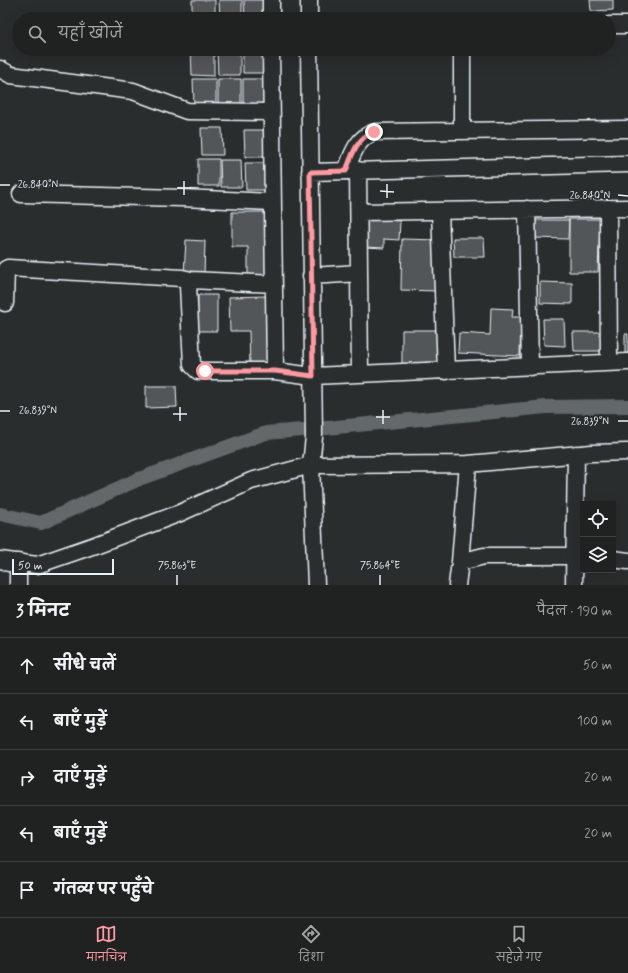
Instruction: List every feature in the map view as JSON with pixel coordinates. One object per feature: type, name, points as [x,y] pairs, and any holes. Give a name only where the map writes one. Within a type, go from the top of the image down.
[{"type":"street","points":[[271,0],[271,12]]},
{"type":"street","points":[[309,0],[309,12]]},
{"type":"street","points":[[616,25],[628,25]]},
{"type":"street","points":[[271,56],[275,371]]},
{"type":"street","points":[[309,56],[314,438],[311,465],[316,585]]},
{"type":"street","points":[[462,56],[462,131]]},
{"type":"street","points":[[0,69],[11,75],[133,91],[187,111],[271,112]]},
{"type":"street","points":[[360,374],[359,212],[352,170],[353,153],[366,134],[374,132],[628,129]]},
{"type":"street","points":[[310,172],[628,164]]},
{"type":"street","points":[[21,194],[272,202]]},
{"type":"street","points":[[608,208],[609,363]]},
{"type":"street","points":[[359,212],[628,208]]},
{"type":"street","points":[[527,210],[530,367]]},
{"type":"street","points":[[440,211],[446,371]]},
{"type":"street","points":[[5,303],[6,270],[8,268],[274,284]]},
{"type":"street","points":[[312,276],[359,273]]},
{"type":"street","points":[[191,280],[188,285],[192,365],[198,371],[275,371],[313,376],[628,362]]},
{"type":"street","points":[[0,560],[37,564],[180,513],[251,481],[311,465],[468,464],[576,454],[628,452]]},
{"type":"street","points":[[574,585],[579,556],[576,454]]},
{"type":"street","points":[[457,585],[468,464]]},
{"type":"street","points":[[460,562],[484,556],[579,556]]},
{"type":"street","points":[[616,559],[628,561]]},
{"type":"street","points":[[0,564],[18,562]]},
{"type":"street","points":[[18,562],[18,585]]},
{"type":"building","points":[[192,0],[215,0],[215,12],[192,12]]},
{"type":"building","points":[[219,0],[242,0],[242,12],[220,12]]},
{"type":"building","points":[[244,0],[267,0],[267,12],[245,12]]},
{"type":"building","points":[[590,0],[613,0],[613,10],[591,11]]},
{"type":"building","points":[[191,56],[214,56],[214,76],[192,75]]},
{"type":"building","points":[[217,56],[240,56],[240,75],[218,75]]},
{"type":"building","points":[[243,56],[265,56],[266,73],[243,73]]},
{"type":"building","points":[[193,79],[216,79],[216,106],[194,106]]},
{"type":"building","points":[[218,79],[241,79],[241,106],[218,106]]},
{"type":"building","points":[[243,79],[265,79],[266,106],[243,106]]},
{"type":"building","points":[[201,128],[222,128],[223,155],[202,155]]},
{"type":"building","points":[[244,130],[267,130],[267,157],[245,157]]},
{"type":"building","points":[[198,159],[219,159],[219,186],[198,186]]},
{"type":"building","points":[[220,160],[241,160],[242,187],[221,187]]},
{"type":"building","points":[[245,163],[268,163],[268,190],[246,190]]},
{"type":"building","points":[[232,212],[265,212],[265,243],[272,243],[272,280],[248,280],[248,247],[232,247]]},
{"type":"building","points":[[366,219],[400,221],[399,240],[384,239],[384,248],[365,247]]},
{"type":"building","points":[[569,219],[600,219],[598,272],[569,272]]},
{"type":"building","points":[[534,220],[569,220],[568,239],[534,238]]},
{"type":"building","points":[[453,238],[484,238],[485,257],[454,257]]},
{"type":"building","points":[[402,239],[439,240],[438,291],[401,290]]},
{"type":"building","points":[[186,240],[205,241],[204,275],[184,274]]},
{"type":"building","points":[[540,282],[572,283],[572,304],[540,303]]},
{"type":"building","points":[[198,295],[217,295],[217,331],[197,331]]},
{"type":"building","points":[[268,296],[269,367],[250,367],[249,331],[230,331],[229,297]]},
{"type":"building","points":[[491,308],[513,309],[512,317],[521,317],[520,356],[458,353],[459,333],[490,335]]},
{"type":"building","points":[[543,319],[564,319],[565,346],[544,345]]},
{"type":"building","points":[[402,330],[438,330],[439,367],[402,367]]},
{"type":"building","points":[[573,332],[601,332],[601,351],[574,351]]},
{"type":"building","points":[[625,334],[628,334],[628,355],[625,355]]},
{"type":"building","points":[[146,386],[176,386],[177,407],[146,408]]},
{"type":"waterway","points":[[326,428],[546,407],[628,406]]},
{"type":"waterway","points":[[0,514],[41,523],[139,479],[266,433],[302,430]]},
{"type":"route","points":[[205,371],[275,371],[313,376],[310,172],[346,171],[353,153],[360,141],[366,134],[374,132]]}]
